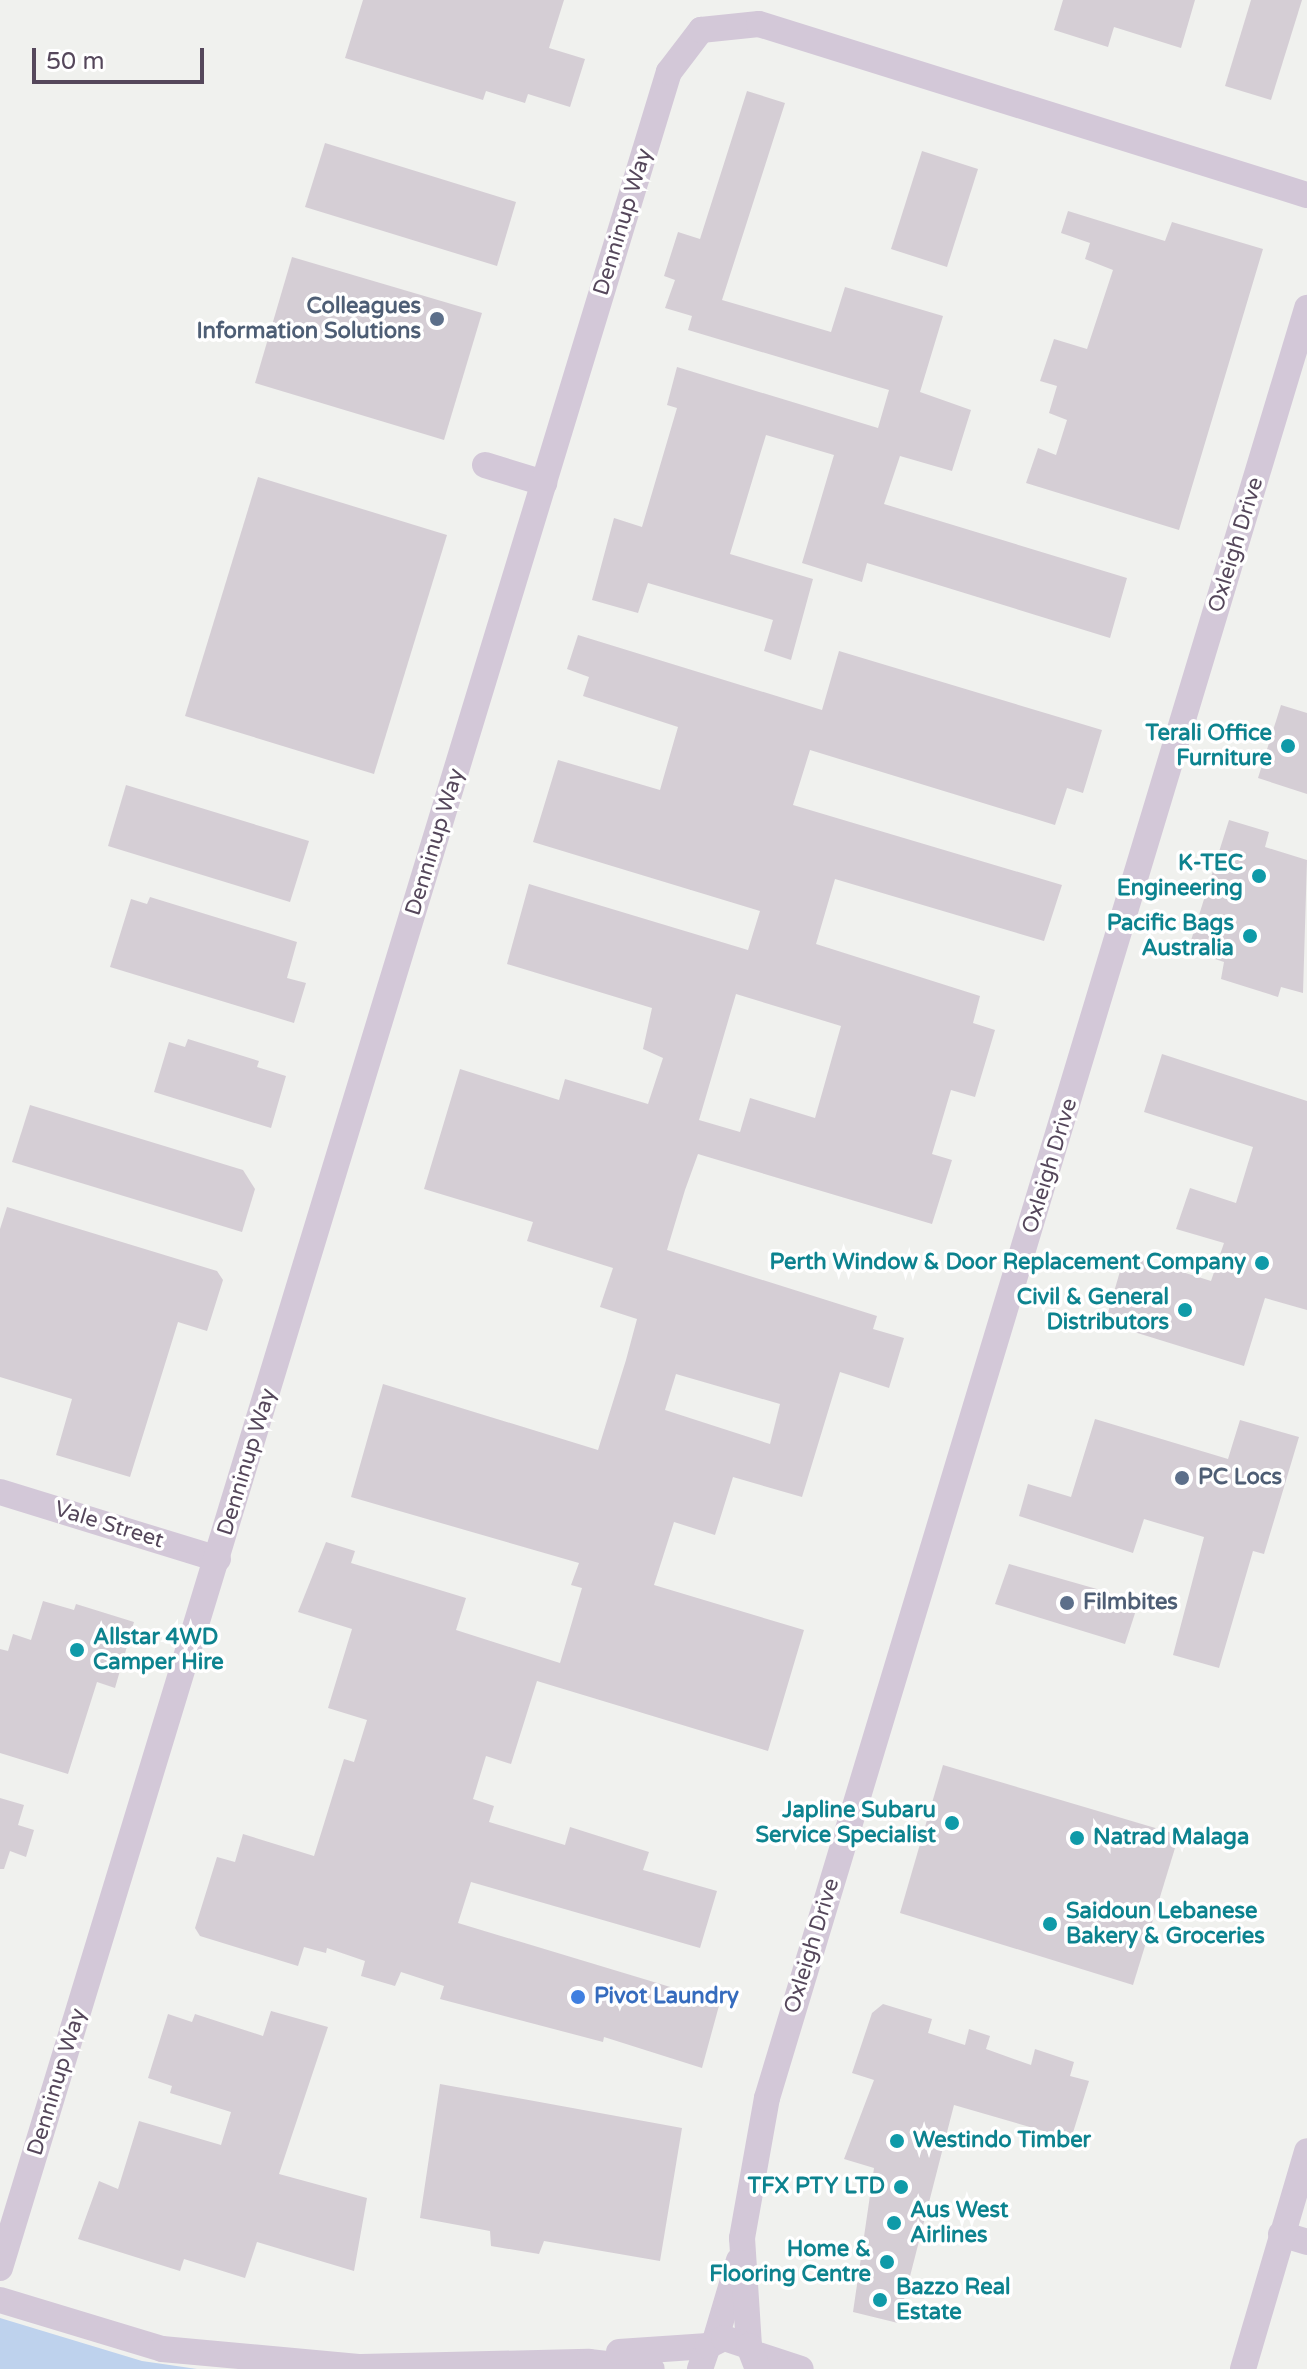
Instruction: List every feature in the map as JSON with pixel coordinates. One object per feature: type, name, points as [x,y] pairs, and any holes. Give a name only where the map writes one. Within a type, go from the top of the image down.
[{"type":"street","name":"Denninup Way","points":[[0,2268],[669,72],[701,30],[759,24],[1307,195]]},
{"type":"street","name":"Oxleigh Drive","points":[[708,2352],[741,2257],[752,2161],[794,2001],[1307,308]]},
{"type":"street","points":[[485,465],[544,483]]},
{"type":"street","name":"Vale Street","points":[[0,1492],[218,1559]]},
{"type":"street","points":[[1243,2369],[1307,2151]]},
{"type":"street","points":[[1281,2234],[1307,2242]]},
{"type":"street","name":"Oxleigh Drive","points":[[741,2257],[754,2356]]},
{"type":"street","points":[[0,2300],[162,2349],[361,2367],[589,2362],[652,2369]]},
{"type":"street","points":[[589,2362],[627,2349],[708,2352],[733,2338],[754,2356],[801,2369]]},
{"type":"shaded area","points":[[0,2318],[142,2361],[197,2369],[0,2369]]},
{"type":"building","points":[[363,0],[564,0],[549,48],[585,59],[570,107],[528,94],[525,103],[486,91],[483,100],[345,58]]},
{"type":"building","points":[[1063,0],[1195,0],[1181,48],[1114,27],[1108,47],[1054,30]]},
{"type":"building","points":[[1251,0],[1302,0],[1271,100],[1225,86]]},
{"type":"building","points":[[747,91],[785,103],[722,300],[831,332],[845,287],[943,316],[920,392],[971,410],[952,471],[900,456],[884,504],[1127,578],[1110,638],[867,563],[862,582],[802,563],[834,455],[766,435],[730,554],[813,579],[791,660],[764,651],[773,620],[648,583],[638,613],[592,600],[614,518],[642,527],[677,408],[667,405],[677,367],[878,428],[889,390],[688,330],[692,316],[665,308],[675,280],[664,276],[678,232],[700,239]]},
{"type":"building","points":[[325,143],[516,202],[497,266],[305,207]]},
{"type":"building","points":[[922,151],[978,169],[947,267],[891,249]]},
{"type":"building","points":[[1068,211],[1165,241],[1172,222],[1263,249],[1179,530],[1026,483],[1038,448],[1056,455],[1067,420],[1049,413],[1057,386],[1040,381],[1054,339],[1087,349],[1113,270],[1085,259],[1090,243],[1061,233]]},
{"type":"building","points":[[292,257],[482,313],[444,440],[255,383]]},
{"type":"building","points":[[258,477],[447,535],[374,774],[185,716]]},
{"type":"building","points":[[578,635],[822,710],[839,651],[1102,730],[1083,793],[1067,788],[1055,825],[810,750],[793,805],[1062,885],[1044,941],[835,879],[816,944],[980,996],[973,1023],[995,1030],[975,1097],[951,1090],[932,1154],[952,1160],[932,1224],[698,1154],[685,1190],[667,1250],[877,1316],[873,1329],[904,1338],[889,1388],[840,1372],[802,1497],[733,1477],[715,1535],[674,1522],[654,1585],[804,1630],[768,1751],[537,1681],[511,1764],[486,1756],[473,1799],[494,1806],[489,1822],[565,1845],[570,1827],[649,1852],[643,1870],[717,1891],[700,1948],[471,1882],[458,1923],[720,2002],[702,2068],[604,2037],[603,2042],[440,1999],[444,1986],[401,1972],[395,1986],[361,1976],[365,1961],[327,1948],[326,1953],[304,1947],[298,1966],[200,1936],[195,1928],[217,1857],[235,1862],[243,1834],[314,1856],[344,1759],[354,1762],[367,1720],[328,1708],[352,1629],[298,1612],[326,1542],[355,1551],[351,1563],[466,1598],[456,1630],[560,1663],[582,1588],[571,1585],[579,1563],[351,1497],[383,1384],[598,1450],[626,1360],[637,1319],[600,1307],[613,1268],[527,1241],[533,1222],[424,1189],[460,1069],[559,1100],[565,1079],[648,1104],[663,1058],[643,1049],[652,1008],[507,964],[529,884],[748,950],[760,911],[533,842],[558,760],[660,790],[678,727],[583,696],[589,677],[567,669]],"holes":[[[736,994],[841,1026],[815,1118],[750,1098],[740,1132],[699,1120]],[[676,1374],[780,1404],[770,1444],[665,1410]]]},
{"type":"building","name":"Terali Office Furniture","points":[[1281,705],[1307,713],[1307,794],[1258,778]]},
{"type":"building","points":[[126,785],[309,841],[290,902],[108,846]]},
{"type":"building","points":[[1229,820],[1269,832],[1265,847],[1307,860],[1303,993],[1281,987],[1278,997],[1221,979],[1224,962],[1188,950]]},
{"type":"building","points":[[150,897],[297,942],[287,978],[306,983],[294,1023],[110,967],[131,899],[147,904]]},
{"type":"building","points":[[188,1039],[259,1061],[257,1067],[286,1076],[271,1128],[154,1092],[169,1042],[185,1047]]},
{"type":"building","points":[[1162,1054],[1307,1101],[1307,1310],[1265,1298],[1244,1366],[1105,1323],[1125,1254],[1211,1281],[1224,1243],[1176,1229],[1190,1188],[1236,1203],[1253,1147],[1144,1112]]},
{"type":"building","points":[[30,1105],[243,1170],[255,1189],[242,1232],[12,1162]]},
{"type":"building","points":[[7,1207],[217,1271],[223,1280],[207,1331],[178,1322],[130,1477],[56,1455],[72,1399],[0,1377],[0,1229]]},
{"type":"building","name":"PC Locs","points":[[1095,1419],[1228,1459],[1240,1420],[1299,1437],[1264,1554],[1253,1551],[1219,1668],[1173,1655],[1204,1537],[1144,1519],[1133,1553],[1019,1516],[1028,1484],[1071,1497]]},
{"type":"building","name":"Filmbites","points":[[1009,1564],[1139,1601],[1125,1644],[995,1604]]},
{"type":"building","points":[[43,1601],[74,1610],[76,1604],[134,1622],[115,1688],[97,1682],[68,1774],[0,1753],[0,1649],[8,1651],[13,1634],[31,1640]]},
{"type":"building","points":[[943,1765],[1179,1835],[1133,1985],[900,1913]]},
{"type":"building","points":[[0,1798],[24,1805],[18,1825],[34,1830],[26,1857],[10,1851],[4,1869],[0,1869]]},
{"type":"building","points":[[883,2004],[932,2019],[928,2033],[965,2045],[969,2029],[990,2036],[986,2049],[1031,2065],[1035,2049],[1074,2062],[1070,2076],[1089,2081],[1071,2139],[954,2105],[898,2323],[853,2312],[874,2168],[844,2159],[874,2080],[852,2073],[872,2013]]},
{"type":"building","points":[[271,2011],[328,2027],[279,2174],[367,2198],[354,2271],[257,2242],[245,2278],[184,2259],[180,2271],[78,2239],[99,2181],[118,2189],[139,2121],[221,2145],[231,2112],[170,2093],[172,2086],[148,2078],[168,2014],[192,2022],[195,2014],[263,2036]]},
{"type":"building","points":[[440,2084],[682,2128],[660,2261],[544,2241],[539,2254],[491,2246],[490,2231],[420,2218]]},
{"type":"place","name":"Colleagues Information Solutions","points":[[437,319]]},
{"type":"place","name":"Terali Office Furniture","points":[[1288,746]]},
{"type":"place","name":"K-TEC Engineering","points":[[1259,876]]},
{"type":"place","name":"Pacific Bags Australia","points":[[1250,936]]},
{"type":"place","name":"Perth Window & Door Replacement Company","points":[[1262,1263]]},
{"type":"place","name":"Civil & General Distributors","points":[[1185,1310]]},
{"type":"place","name":"PC Locs","points":[[1182,1478]]},
{"type":"place","name":"Filmbites","points":[[1067,1603]]},
{"type":"place","name":"Allstar 4WD Camper Hire","points":[[77,1650]]},
{"type":"place","name":"Japline Subaru Service Specialist","points":[[952,1823]]},
{"type":"place","name":"Natrad Malaga","points":[[1077,1838]]},
{"type":"place","name":"Saidoun Lebanese Bakery & Groceries","points":[[1050,1924]]},
{"type":"place","name":"Pivot Laundry","points":[[578,1997]]},
{"type":"place","name":"Westindo Timber","points":[[897,2141]]},
{"type":"place","name":"TFX PTY LTD","points":[[901,2187]]},
{"type":"place","name":"Aus West Airlines","points":[[894,2223]]},
{"type":"place","name":"Home & Flooring Centre","points":[[887,2262]]},
{"type":"place","name":"Bazzo Real Estate","points":[[880,2300]]}]
